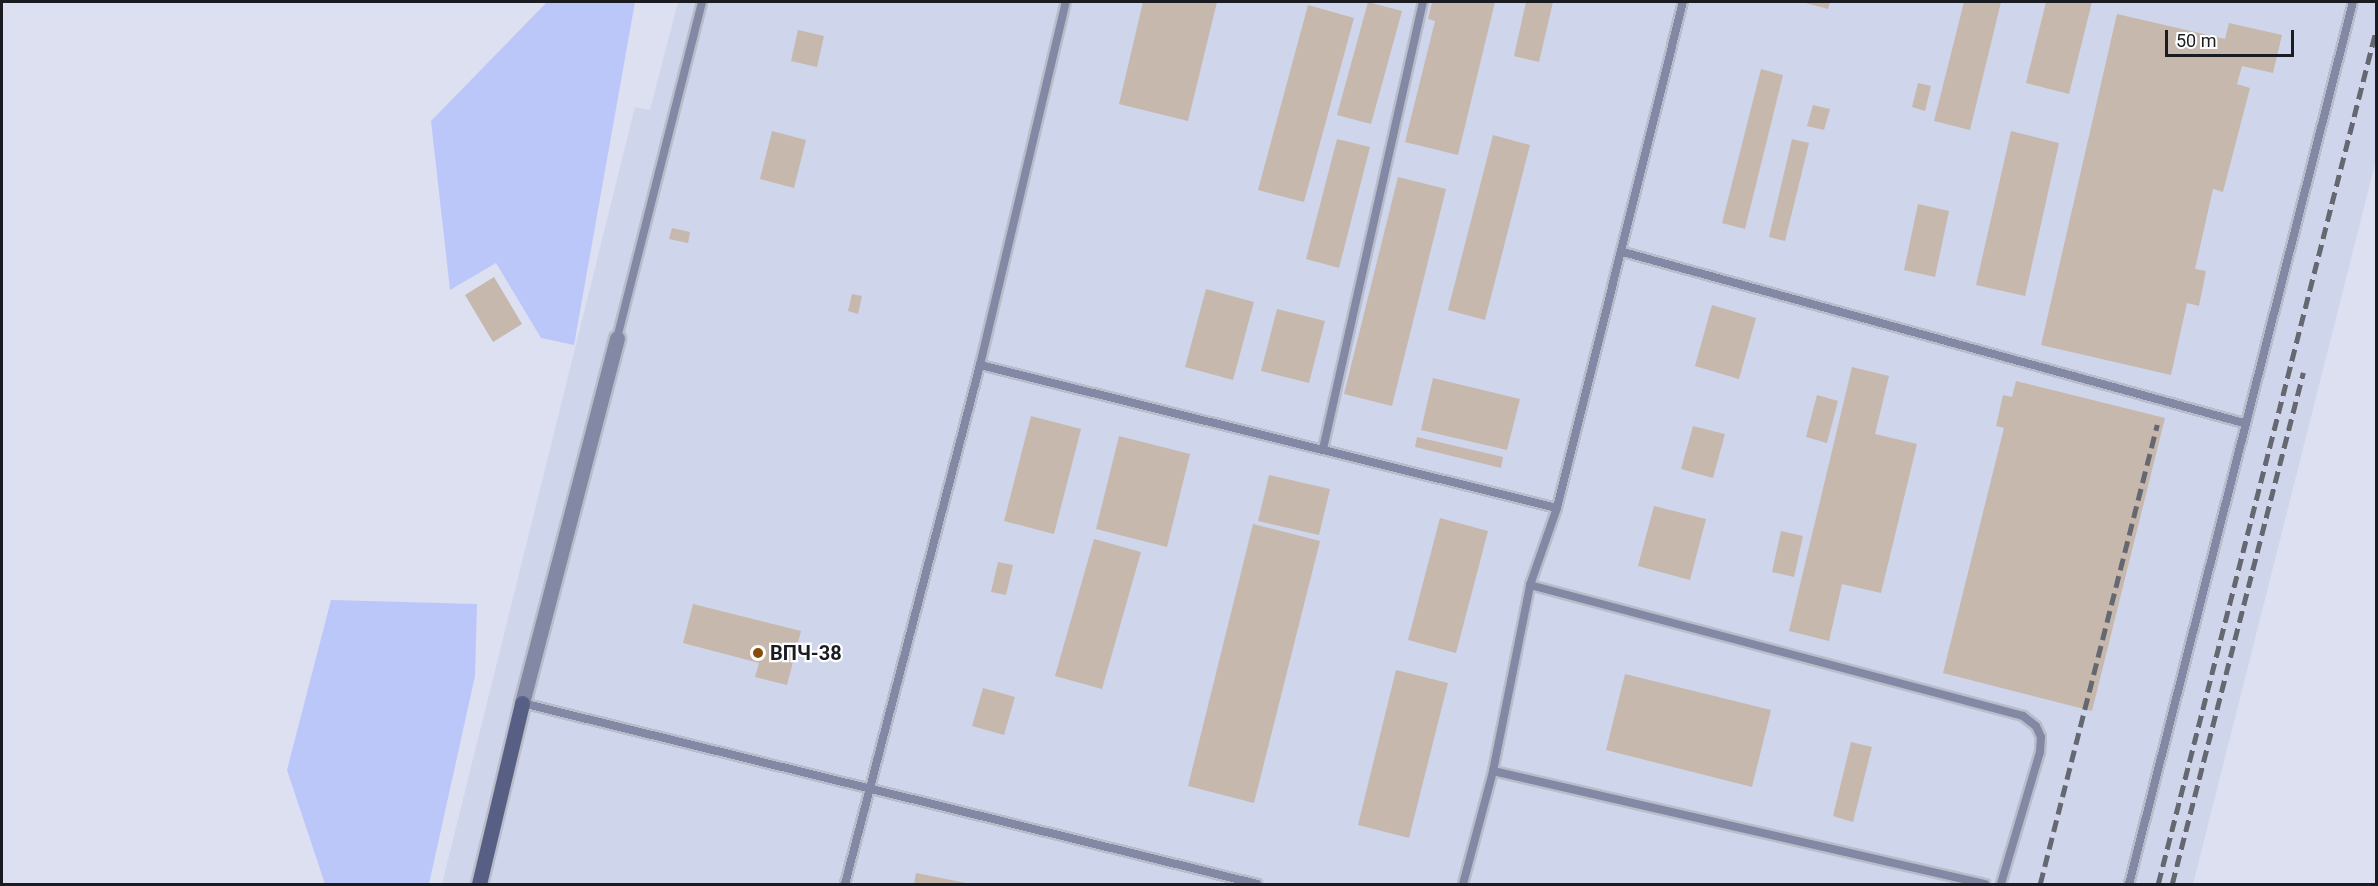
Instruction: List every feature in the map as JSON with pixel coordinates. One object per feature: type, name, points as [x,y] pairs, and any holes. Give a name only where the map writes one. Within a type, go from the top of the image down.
[{"type":"street","points":[[479,885],[522,703],[617,338]]},
{"type":"lane","points":[[617,338],[702,2]]},
{"type":"lane","points":[[845,885],[980,365],[1066,2]]},
{"type":"lane","points":[[1323,448],[1424,2]]},
{"type":"lane","points":[[1463,885],[1493,771],[1530,585],[1557,508],[1623,252],[1683,2]]},
{"type":"lane","points":[[2129,885],[2244,423],[2353,2]]},
{"type":"lane","points":[[1623,252],[2244,423]]},
{"type":"lane","points":[[980,365],[1323,448],[1557,508]]},
{"type":"lane","points":[[1530,585],[2022,716],[2038,731],[2040,752],[2001,885]]},
{"type":"lane","points":[[522,703],[868,791],[1257,885]]},
{"type":"lane","points":[[1493,771],[1985,885]]},
{"type":"shaded area","points":[[547,2],[635,2],[574,345],[541,338],[496,263],[450,290],[431,121]]},
{"type":"shaded area","points":[[678,2],[2376,2],[2376,160],[2193,884],[442,884],[635,107],[650,110]]},
{"type":"shaded area","points":[[331,600],[477,604],[475,676],[429,884],[325,884],[287,770]]},
{"type":"building","points":[[1143,2],[1217,2],[1188,121],[1119,104]]},
{"type":"building","points":[[1368,2],[1402,11],[1371,124],[1337,115]]},
{"type":"building","points":[[1432,2],[1495,2],[1458,155],[1405,142],[1435,21],[1428,19]]},
{"type":"building","points":[[1526,2],[1553,2],[1539,62],[1514,56]]},
{"type":"building","points":[[1802,2],[1830,2],[1828,9]]},
{"type":"building","points":[[1964,2],[2001,2],[1970,130],[1934,121]]},
{"type":"building","points":[[2046,2],[2092,2],[2069,94],[2026,83]]},
{"type":"building","points":[[1308,5],[1354,18],[1304,202],[1258,190]]},
{"type":"building","points":[[2117,14],[2225,39],[2229,23],[2282,35],[2273,73],[2242,66],[2237,84],[2250,88],[2223,192],[2213,189],[2195,269],[2206,271],[2199,306],[2187,303],[2171,375],[2041,345]]},
{"type":"building","points":[[798,30],[824,36],[817,67],[791,61]]},
{"type":"building","points":[[1761,69],[1783,75],[1745,229],[1722,223]]},
{"type":"building","points":[[1918,83],[1931,86],[1925,111],[1912,107]]},
{"type":"building","points":[[1813,105],[1830,109],[1824,130],[1807,126]]},
{"type":"building","points":[[772,131],[806,140],[794,188],[760,179]]},
{"type":"building","points":[[2011,131],[2059,143],[2025,296],[1976,285]]},
{"type":"building","points":[[1493,135],[1530,145],[1485,320],[1448,310]]},
{"type":"building","points":[[1337,139],[1370,147],[1339,268],[1306,259]]},
{"type":"building","points":[[1792,139],[1809,143],[1785,241],[1769,237]]},
{"type":"building","points":[[1398,177],[1446,189],[1392,406],[1344,394]]},
{"type":"building","points":[[1918,204],[1949,211],[1935,277],[1904,270]]},
{"type":"building","points":[[672,228],[690,232],[688,243],[669,239]]},
{"type":"building","points":[[494,277],[522,324],[493,342],[465,295]]},
{"type":"building","points":[[1206,289],[1254,302],[1233,380],[1185,367]]},
{"type":"building","points":[[852,294],[862,296],[858,314],[848,311]]},
{"type":"building","points":[[1712,305],[1756,318],[1739,379],[1695,366]]},
{"type":"building","points":[[1277,309],[1325,321],[1309,383],[1261,371]]},
{"type":"building","points":[[1852,367],[1889,376],[1875,434],[1917,444],[1881,593],[1842,584],[1829,641],[1789,631]]},
{"type":"building","points":[[1433,378],[1520,399],[1507,450],[1421,430]]},
{"type":"building","points":[[2016,381],[2165,418],[2092,711],[1943,673],[2004,428],[1996,426],[2003,395],[2012,397]]},
{"type":"building","points":[[1817,395],[1838,401],[1827,443],[1806,437]]},
{"type":"building","points":[[1031,416],[1081,429],[1054,534],[1004,521]]},
{"type":"building","points":[[1693,426],[1725,434],[1713,478],[1681,469]]},
{"type":"building","points":[[1119,436],[1190,454],[1167,547],[1096,529]]},
{"type":"building","points":[[1417,437],[1503,457],[1501,468],[1415,447]]},
{"type":"building","points":[[1269,475],[1330,489],[1319,535],[1258,521]]},
{"type":"building","points":[[1654,506],[1706,519],[1690,580],[1638,566]]},
{"type":"building","points":[[1440,518],[1488,531],[1456,653],[1408,640]]},
{"type":"building","points":[[1253,524],[1320,541],[1254,803],[1188,786]]},
{"type":"building","points":[[1781,531],[1803,536],[1794,577],[1772,572]]},
{"type":"building","points":[[1094,539],[1141,552],[1102,689],[1055,676]]},
{"type":"building","points":[[998,562],[1013,565],[1006,595],[991,592]]},
{"type":"building","name":"ВПЧ-38","points":[[693,604],[801,631],[787,685],[755,677],[759,663],[683,643]]},
{"type":"building","points":[[1396,670],[1448,683],[1409,838],[1358,825]]},
{"type":"building","points":[[1625,674],[1771,710],[1752,787],[1606,750]]},
{"type":"building","points":[[983,688],[1015,697],[1004,735],[972,726]]},
{"type":"building","points":[[1851,742],[1872,747],[1853,822],[1833,816]]},
{"type":"building","points":[[916,873],[966,883],[966,884],[914,884]]},
{"type":"railway","points":[[2158,884],[2376,30]]},
{"type":"railway","points":[[2172,884],[2303,373]]},
{"type":"railway","points":[[2040,884],[2157,425]]},
{"type":"place","name":"ВПЧ-38","points":[[758,653]]}]
